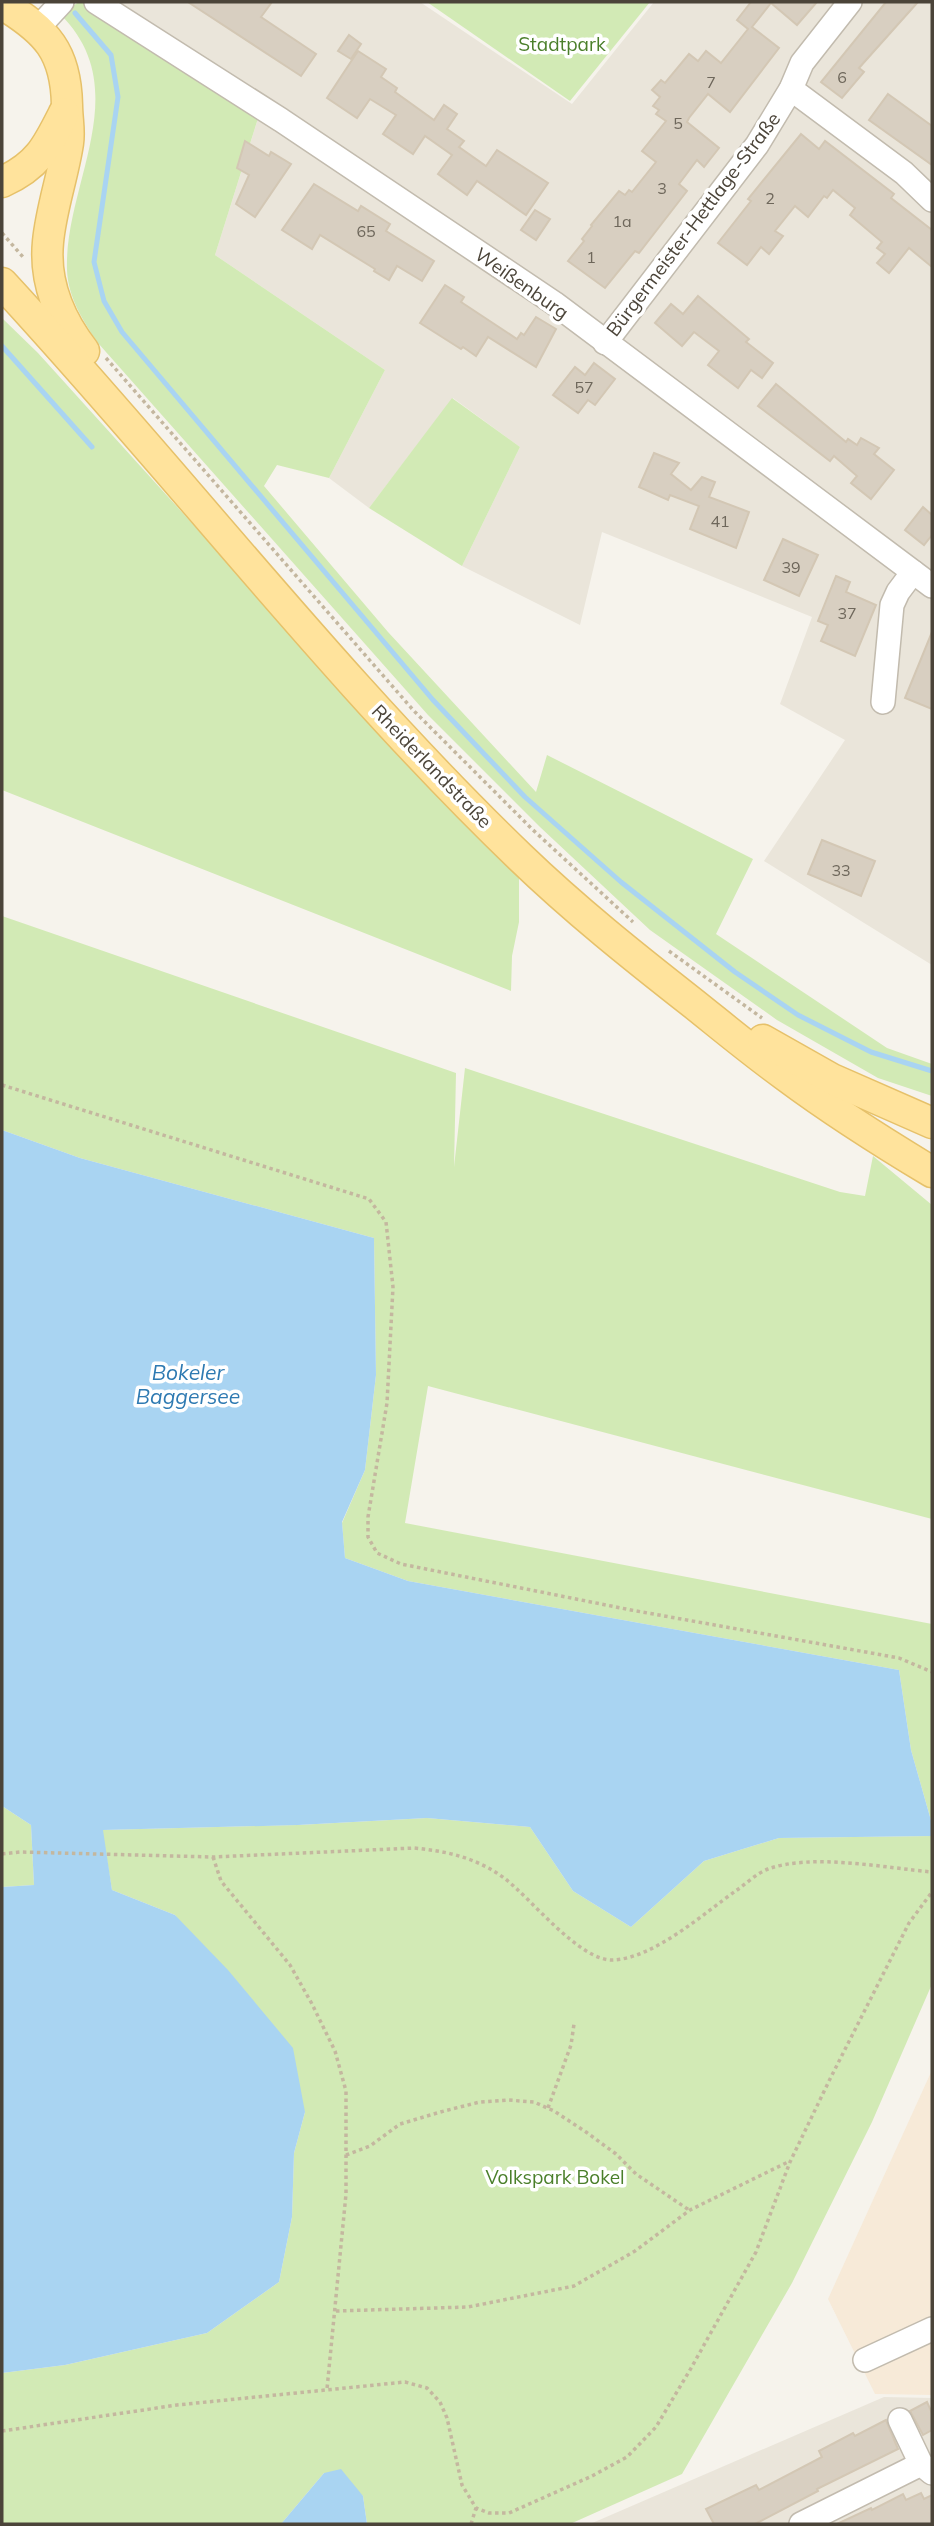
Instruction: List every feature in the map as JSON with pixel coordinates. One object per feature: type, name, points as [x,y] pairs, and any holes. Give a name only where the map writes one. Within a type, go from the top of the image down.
[{"type":"main road","points":[[2,4],[37,29],[52,46],[61,62],[67,83],[69,141],[48,243],[48,271],[62,318],[95,366],[102,393]]},
{"type":"main road","points":[[2,182],[33,164],[47,146],[67,106]]},
{"type":"main road","name":"Rheiderlandstraße","points":[[2,283],[102,393],[351,681],[433,770],[521,858],[611,939],[783,1075],[863,1130],[932,1172]]},
{"type":"main road","points":[[2,304],[40,345],[62,348]]},
{"type":"main road","points":[[709,1016],[762,1039],[832,1079],[932,1123]]},
{"type":"street","points":[[37,29],[62,2]]},
{"type":"street","name":"Weißenburg","points":[[96,2],[338,158],[554,303],[932,586]]},
{"type":"street","name":"Bürgermeister-Hettlage-Straße","points":[[605,343],[757,145],[791,89],[802,63],[850,2]]},
{"type":"street","points":[[791,89],[904,173],[932,200]]},
{"type":"street","points":[[883,702],[892,605],[913,572]]},
{"type":"street","points":[[865,2360],[932,2329]]},
{"type":"street","points":[[801,2524],[927,2469],[900,2420]]},
{"type":"path","points":[[2,233],[35,269],[48,271]]},
{"type":"path","points":[[106,358],[414,711],[533,830],[639,928]]},
{"type":"path","points":[[659,945],[765,1020]]},
{"type":"path","points":[[2,1085],[369,1199],[386,1222],[393,1287],[387,1403],[368,1517],[368,1537],[377,1553],[414,1567],[631,1610],[898,1658],[932,1672]]},
{"type":"path","points":[[2,1854],[20,1852],[213,1857],[414,1848],[444,1851],[471,1859],[504,1878],[569,1938],[592,1954],[611,1960],[632,1957],[659,1945],[765,1870],[788,1863],[823,1863],[932,1872]]},
{"type":"path","points":[[213,1857],[222,1881],[290,1965],[313,2004],[335,2051],[346,2091],[346,2194],[327,2390]]},
{"type":"path","points":[[2,2431],[177,2405],[405,2382],[427,2388],[440,2402],[447,2418],[462,2485],[476,2508],[489,2513],[509,2513],[628,2457],[656,2427],[756,2252],[790,2162],[909,1923],[932,1892]]},
{"type":"path","points":[[548,2108],[571,2045],[574,2024]]},
{"type":"path","points":[[346,2155],[370,2146],[400,2124],[480,2102],[534,2102],[586,2132],[616,2154],[636,2174],[690,2210]]},
{"type":"path","points":[[336,2311],[468,2307],[574,2286],[635,2251],[690,2210],[790,2162]]},
{"type":"path","points":[[471,2524],[476,2508]]},
{"type":"shaded area","points":[[87,2],[420,2],[572,104],[654,2],[932,2],[932,965],[764,861],[845,740],[780,704],[812,617],[602,532],[580,625],[462,566],[520,447],[453,398],[369,508],[329,478],[385,370],[215,255],[262,106]]},
{"type":"shaded area","points":[[932,2070],[932,2395],[875,2394],[828,2299]]},
{"type":"shaded area","points":[[884,2397],[932,2398],[932,2524],[590,2524]]},
{"type":"green space","points":[[79,2],[260,112],[215,255],[385,370],[329,478],[277,465],[264,486],[388,632],[536,792],[547,755],[753,859],[716,934],[887,1048],[932,1064],[932,1096],[878,1078],[777,1020],[650,930],[540,827],[428,715],[98,343],[73,299],[67,270],[69,237],[91,138],[95,106],[93,74],[82,43],[60,14]]},
{"type":"green space","name":"Stadtpark","points":[[427,2],[650,2],[570,101]]},
{"type":"green space","points":[[2,318],[38,353],[416,771],[519,877],[519,922],[512,956],[511,991],[2,790]]},
{"type":"green space","points":[[452,398],[520,447],[462,566],[369,508]]},
{"type":"green space","points":[[2,916],[456,1073],[454,1167],[465,1068],[840,1192],[865,1196],[873,1156],[932,1205],[932,1519],[428,1386],[405,1523],[932,1624],[932,1824],[911,1750],[899,1670],[408,1581],[345,1558],[342,1523],[365,1470],[376,1375],[374,1238],[80,1158],[2,1130]]},
{"type":"green space","points":[[2,1806],[31,1825],[34,1885],[2,1887]]},
{"type":"green space","name":"Volkspark Bokel","points":[[427,1818],[530,1827],[573,1891],[631,1927],[704,1861],[779,1838],[932,1836],[932,1984],[872,2122],[792,2283],[682,2474],[570,2524],[367,2524],[363,2496],[324,2473],[281,2524],[2,2524],[2,2373],[65,2365],[207,2333],[279,2282],[292,2217],[294,2153],[305,2112],[175,1915],[112,1890],[102,1830],[298,1825]]},
{"type":"water","name":"Bokeler Baggersee","points":[[2,1130],[80,1158],[374,1238],[376,1375],[365,1470],[342,1522],[345,1558],[408,1581],[899,1670],[911,1750],[932,1824],[932,1836],[779,1838],[704,1861],[631,1927],[573,1891],[530,1827],[427,1818],[298,1825],[103,1830],[112,1890],[175,1915],[228,1970],[293,2048],[305,2112],[294,2153],[292,2217],[279,2282],[207,2333],[65,2365],[2,2373],[2,1887],[34,1885],[31,1825],[2,1806]]},
{"type":"water","points":[[341,2469],[363,2496],[367,2524],[281,2524],[324,2473]]},
{"type":"building","points":[[188,2],[272,2],[261,17],[316,54],[301,76]]},
{"type":"building","points":[[751,2],[817,2],[797,25],[771,3],[752,27],[779,48],[730,112],[708,94],[689,118],[687,122],[719,148],[704,167],[697,160],[679,184],[687,191],[639,253],[635,251],[605,288],[568,261],[584,241],[582,239],[591,225],[619,191],[625,195],[629,190],[632,192],[656,162],[642,151],[666,121],[656,114],[659,110],[653,106],[660,97],[652,90],[661,80],[665,83],[689,54],[698,61],[706,51],[721,63],[748,29],[737,20]]},
{"type":"building","points":[[886,2],[918,2],[859,68],[864,72],[842,98],[821,82]]},
{"type":"building","points":[[349,35],[361,44],[351,59],[338,51]]},
{"type":"building","points":[[358,51],[386,69],[381,77],[397,88],[395,92],[434,120],[444,105],[457,114],[447,129],[464,141],[459,147],[486,166],[497,150],[548,183],[526,215],[477,181],[467,195],[438,174],[452,155],[425,136],[413,154],[383,134],[396,115],[370,99],[357,118],[327,98]]},
{"type":"building","points":[[888,94],[932,126],[932,165],[869,120]]},
{"type":"building","points":[[801,134],[819,149],[825,141],[894,194],[891,198],[932,230],[932,267],[909,248],[889,273],[877,263],[885,254],[877,248],[882,242],[850,215],[855,208],[833,190],[827,198],[824,196],[808,217],[795,206],[775,231],[783,236],[769,254],[761,247],[747,265],[718,243],[751,201],[748,199]]},
{"type":"building","points":[[245,141],[269,156],[271,152],[291,164],[255,217],[236,204],[249,175],[237,168]]},
{"type":"building","points":[[314,184],[358,211],[361,206],[390,224],[386,231],[434,261],[422,281],[397,266],[389,280],[320,235],[312,249],[282,230]]},
{"type":"building","points":[[535,210],[550,219],[536,240],[521,230]]},
{"type":"building","points":[[445,285],[464,297],[461,302],[517,339],[521,333],[524,335],[536,317],[556,329],[536,367],[488,337],[476,356],[420,323]]},
{"type":"building","points":[[698,296],[749,339],[746,342],[773,363],[762,378],[751,370],[738,388],[708,365],[719,351],[694,332],[682,346],[655,323],[671,304],[683,314]]},
{"type":"building","points":[[594,363],[615,379],[595,405],[588,400],[578,413],[553,395],[575,367],[585,375]]},
{"type":"building","points":[[776,384],[846,442],[848,439],[857,445],[861,438],[879,448],[874,454],[894,470],[871,499],[851,483],[857,476],[834,456],[830,461],[758,406]]},
{"type":"building","points":[[654,453],[679,463],[671,474],[691,490],[702,477],[715,482],[709,497],[749,512],[736,548],[690,529],[699,506],[670,495],[668,500],[639,487]]},
{"type":"building","points":[[923,507],[932,515],[932,535],[924,545],[905,530]]},
{"type":"building","points":[[783,539],[818,555],[799,596],[764,580]]},
{"type":"building","points":[[836,576],[850,582],[846,592],[876,605],[855,656],[821,641],[828,625],[818,621]]},
{"type":"building","points":[[932,632],[932,709],[905,698]]},
{"type":"building","points":[[822,840],[875,861],[861,896],[808,874]]},
{"type":"building","points":[[927,2402],[932,2413],[932,2430],[923,2435],[910,2411]]},
{"type":"building","points":[[886,2420],[898,2449],[817,2489],[818,2491],[755,2524],[714,2524],[706,2509],[756,2485],[759,2490],[822,2457],[819,2451]]},
{"type":"building","points":[[921,2493],[924,2499],[932,2495],[932,2524],[837,2524],[903,2494],[906,2500]]},
{"type":"waterway","points":[[75,13],[111,55],[118,97],[94,262],[104,301],[122,332],[433,700],[525,797],[621,882],[735,972],[798,1015],[871,1052],[932,1071]]},
{"type":"waterway","points":[[2,346],[92,447]]}]
